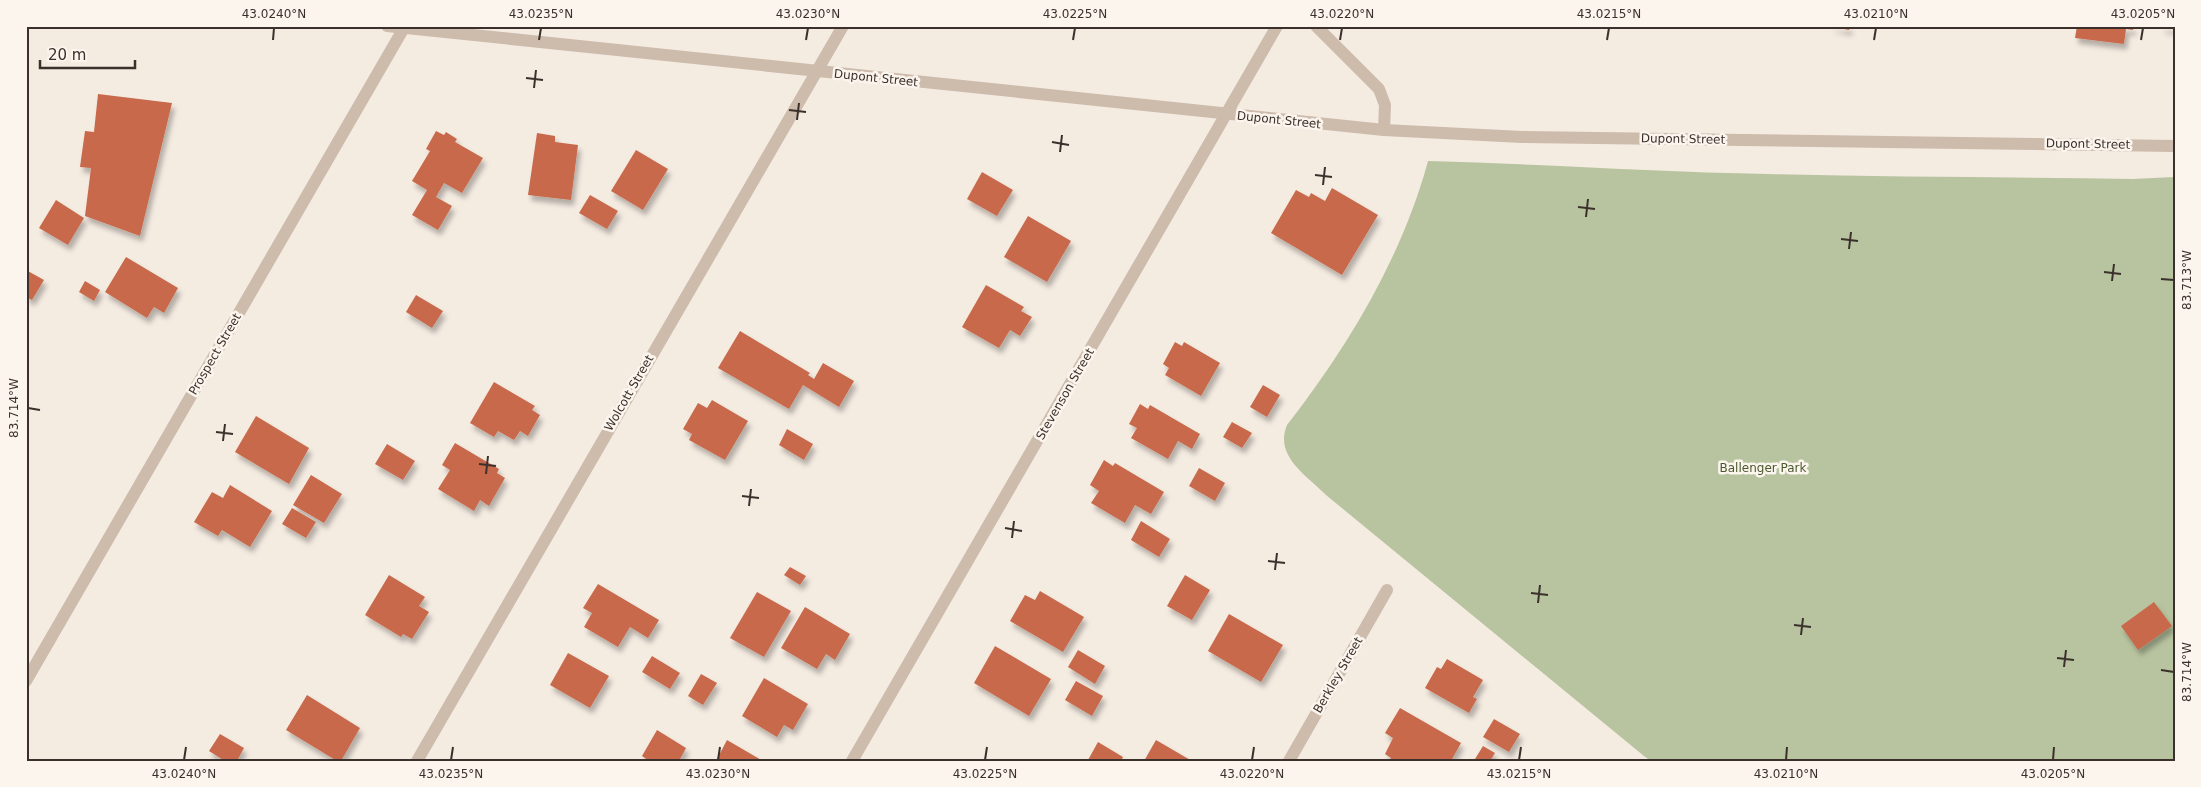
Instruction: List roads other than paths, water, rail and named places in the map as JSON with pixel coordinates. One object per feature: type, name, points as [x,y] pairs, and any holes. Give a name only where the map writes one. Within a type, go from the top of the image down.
[{"type":"street","name":"Dupont Street","points":[[387,26],[1384,130],[1522,137],[2175,146]]},
{"type":"street","name":"Wolcott Street","points":[[417,761],[843,26]]},
{"type":"street","name":"Stevenson Street","points":[[852,761],[1277,26]]},
{"type":"street","points":[[1316,26],[1379,89],[1385,105],[1384,130]]},
{"type":"street","name":"Prospect Street","points":[[26,681],[404,27]]},
{"type":"street","name":"Berkley Street","points":[[1289,761],[1387,590]]},
{"type":"park label","name":"Ballenger Park","points":[[1763,468]]}]
